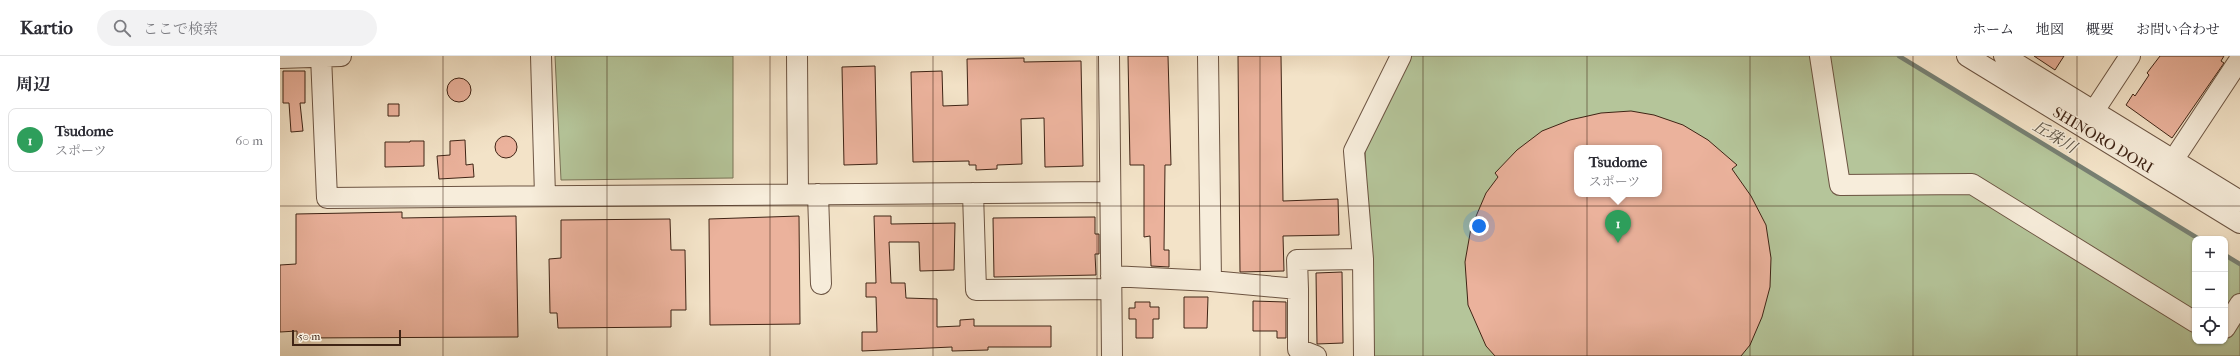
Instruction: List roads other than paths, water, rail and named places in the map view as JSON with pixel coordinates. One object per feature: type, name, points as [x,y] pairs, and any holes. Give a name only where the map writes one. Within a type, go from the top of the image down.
[{"type":"street","points":[[322,56],[327,198],[1110,192]]},
{"type":"street","points":[[280,58],[341,56]]},
{"type":"street","points":[[541,56],[545,196]]},
{"type":"street","points":[[797,56],[798,194]]},
{"type":"street","points":[[1110,56],[1112,356]]},
{"type":"street","points":[[1208,56],[1211,281]]},
{"type":"street","points":[[1364,356],[1363,259],[1354,151],[1401,56]]},
{"type":"street","points":[[1820,56],[1840,184],[1972,184],[2192,320]]},
{"type":"street","name":"SHINORO DORI","points":[[2004,56],[2089,120]]},
{"type":"street","points":[[2089,120],[2130,56]]},
{"type":"street","name":"SHINORO DORI","points":[[1978,59],[2089,120],[2168,168],[2240,222]]},
{"type":"street","points":[[2168,168],[2240,59]]},
{"type":"street","name":"SHINORO DORI","points":[[2168,168],[2240,200]]},
{"type":"street","points":[[973,193],[976,290],[1111,283],[1211,281],[1298,289]]},
{"type":"street","points":[[818,194],[821,284]]},
{"type":"street","points":[[1316,356],[1298,349],[1297,260],[1363,259]]},
{"type":"street","points":[[2228,323],[2240,304]]},
{"type":"waterway","name":"丘珠川","points":[[1899,56],[2194,236]]},
{"type":"waterway","name":"丘珠川","points":[[2228,257],[2240,264]]},
{"type":"place","name":"Tsudome","points":[[1618,243]]}]
